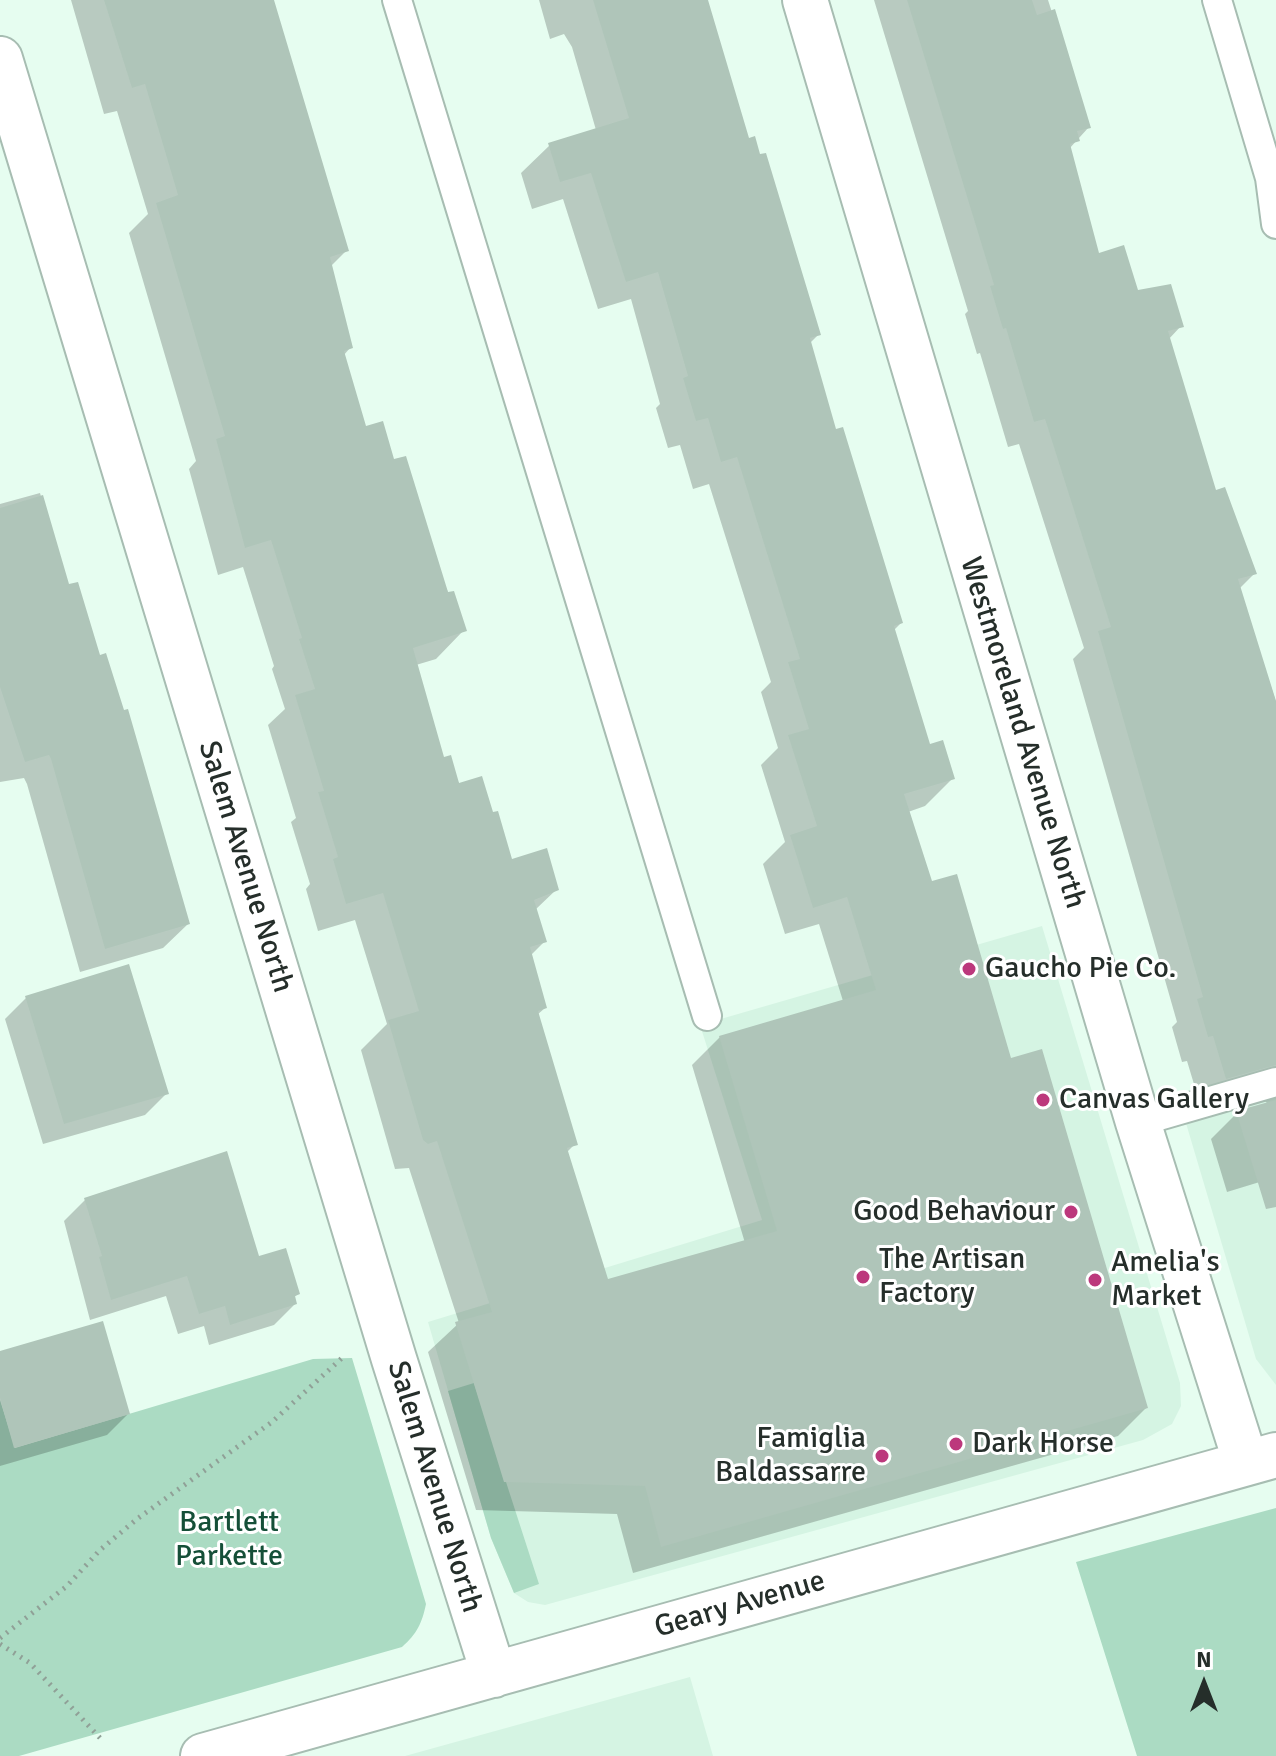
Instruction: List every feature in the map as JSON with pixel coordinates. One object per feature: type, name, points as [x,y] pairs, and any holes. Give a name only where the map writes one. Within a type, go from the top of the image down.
[{"type":"street","name":"Westmoreland Avenue North","points":[[805,0],[1138,1122],[1261,1459]]},
{"type":"street","name":"Salem Avenue North","points":[[0,59],[394,1359],[494,1675]]},
{"type":"street","name":"Geary Avenue","points":[[203,1756],[1261,1459]]},
{"type":"lane","points":[[397,0],[707,1016]]},
{"type":"lane","points":[[1217,0],[1270,178],[1276,224]]},
{"type":"lane","points":[[1138,1122],[1276,1082]]},
{"type":"path","points":[[101,1739],[68,1699],[30,1663],[0,1641],[67,1586],[100,1550],[272,1422],[345,1356]]},
{"type":"shaded area","name":"The Artisan Factory","points":[[1042,926],[1180,1383],[1181,1406],[1172,1424],[1143,1440],[545,1605],[528,1602],[514,1593],[491,1538],[428,1322],[762,1220],[700,1025]]},
{"type":"shaded area","points":[[1276,1074],[1276,1385],[1256,1359],[1180,1103]]},
{"type":"shaded area","points":[[690,1677],[713,1756],[405,1756]]},
{"type":"green space","name":"Bartlett Parkette","points":[[352,1358],[426,1604],[421,1623],[412,1637],[402,1647],[19,1756],[0,1756],[0,1400],[15,1448],[313,1359]]},
{"type":"green space","points":[[474,1383],[539,1584],[514,1593],[491,1538],[448,1391]]},
{"type":"green space","points":[[1276,1508],[1276,1756],[1137,1756],[1076,1562]]},
{"type":"building","points":[[104,0],[274,0],[349,251],[330,257],[353,348],[344,351],[366,426],[383,421],[394,459],[406,456],[448,592],[454,591],[467,631],[413,648],[444,757],[451,755],[459,783],[482,776],[493,812],[498,811],[512,859],[547,848],[559,890],[534,900],[547,942],[530,947],[547,1008],[538,1011],[578,1145],[567,1148],[608,1279],[777,1231],[719,1036],[876,990],[847,897],[813,908],[790,835],[817,826],[788,735],[809,729],[788,662],[800,659],[737,457],[721,462],[708,418],[696,421],[683,378],[688,376],[658,272],[626,282],[591,173],[560,182],[548,143],[629,118],[593,0],[708,0],[749,138],[755,136],[760,154],[766,153],[821,335],[810,338],[836,429],[843,427],[903,623],[894,626],[930,744],[943,740],[955,779],[904,794],[932,881],[957,874],[1011,1058],[1042,1049],[1148,1408],[661,1547],[645,1486],[504,1482],[455,1322],[492,1312],[437,1141],[428,1144],[423,1140],[388,1020],[419,1011],[383,893],[346,904],[333,859],[338,857],[318,792],[324,791],[295,695],[315,689],[299,639],[302,638],[271,540],[245,548],[216,439],[225,436],[156,203],[178,195],[145,84],[132,88]]},
{"type":"building","points":[[907,0],[1032,0],[1037,15],[1055,9],[1091,128],[1077,131],[1080,141],[1070,144],[1099,253],[1124,245],[1138,290],[1171,284],[1184,327],[1168,331],[1216,490],[1225,487],[1257,574],[1238,579],[1276,701],[1276,1065],[1226,1079],[1213,1036],[1208,1037],[1197,999],[1203,997],[1098,631],[1111,627],[1045,419],[1034,422],[1006,328],[1003,329],[990,286],[994,285]]},
{"type":"building","points":[[43,495],[69,584],[78,582],[100,655],[106,653],[124,710],[128,709],[190,924],[105,949],[51,759],[49,755],[25,762],[0,687],[0,508]]},
{"type":"building","points":[[129,964],[169,1094],[64,1124],[25,996]]},
{"type":"building","points":[[1276,1100],[1276,1207],[1266,1209],[1236,1111]]},
{"type":"building","points":[[227,1151],[259,1256],[286,1248],[300,1294],[295,1296],[297,1304],[230,1325],[225,1306],[199,1314],[187,1276],[111,1300],[99,1257],[102,1256],[84,1198]]},
{"type":"building","points":[[103,1321],[130,1414],[14,1448],[0,1398],[0,1351]]},
{"type":"place","name":"Gaucho Pie Co.","points":[[969,969]]},
{"type":"place","name":"Canvas Gallery","points":[[1043,1100]]},
{"type":"place","name":"Good Behaviour","points":[[1071,1212]]},
{"type":"place","name":"The Artisan Factory","points":[[863,1277]]},
{"type":"place","name":"Amelia's Market","points":[[1095,1280]]},
{"type":"place","name":"Dark Horse","points":[[956,1444]]},
{"type":"place","name":"Famiglia Baldassarre","points":[[882,1456]]}]
